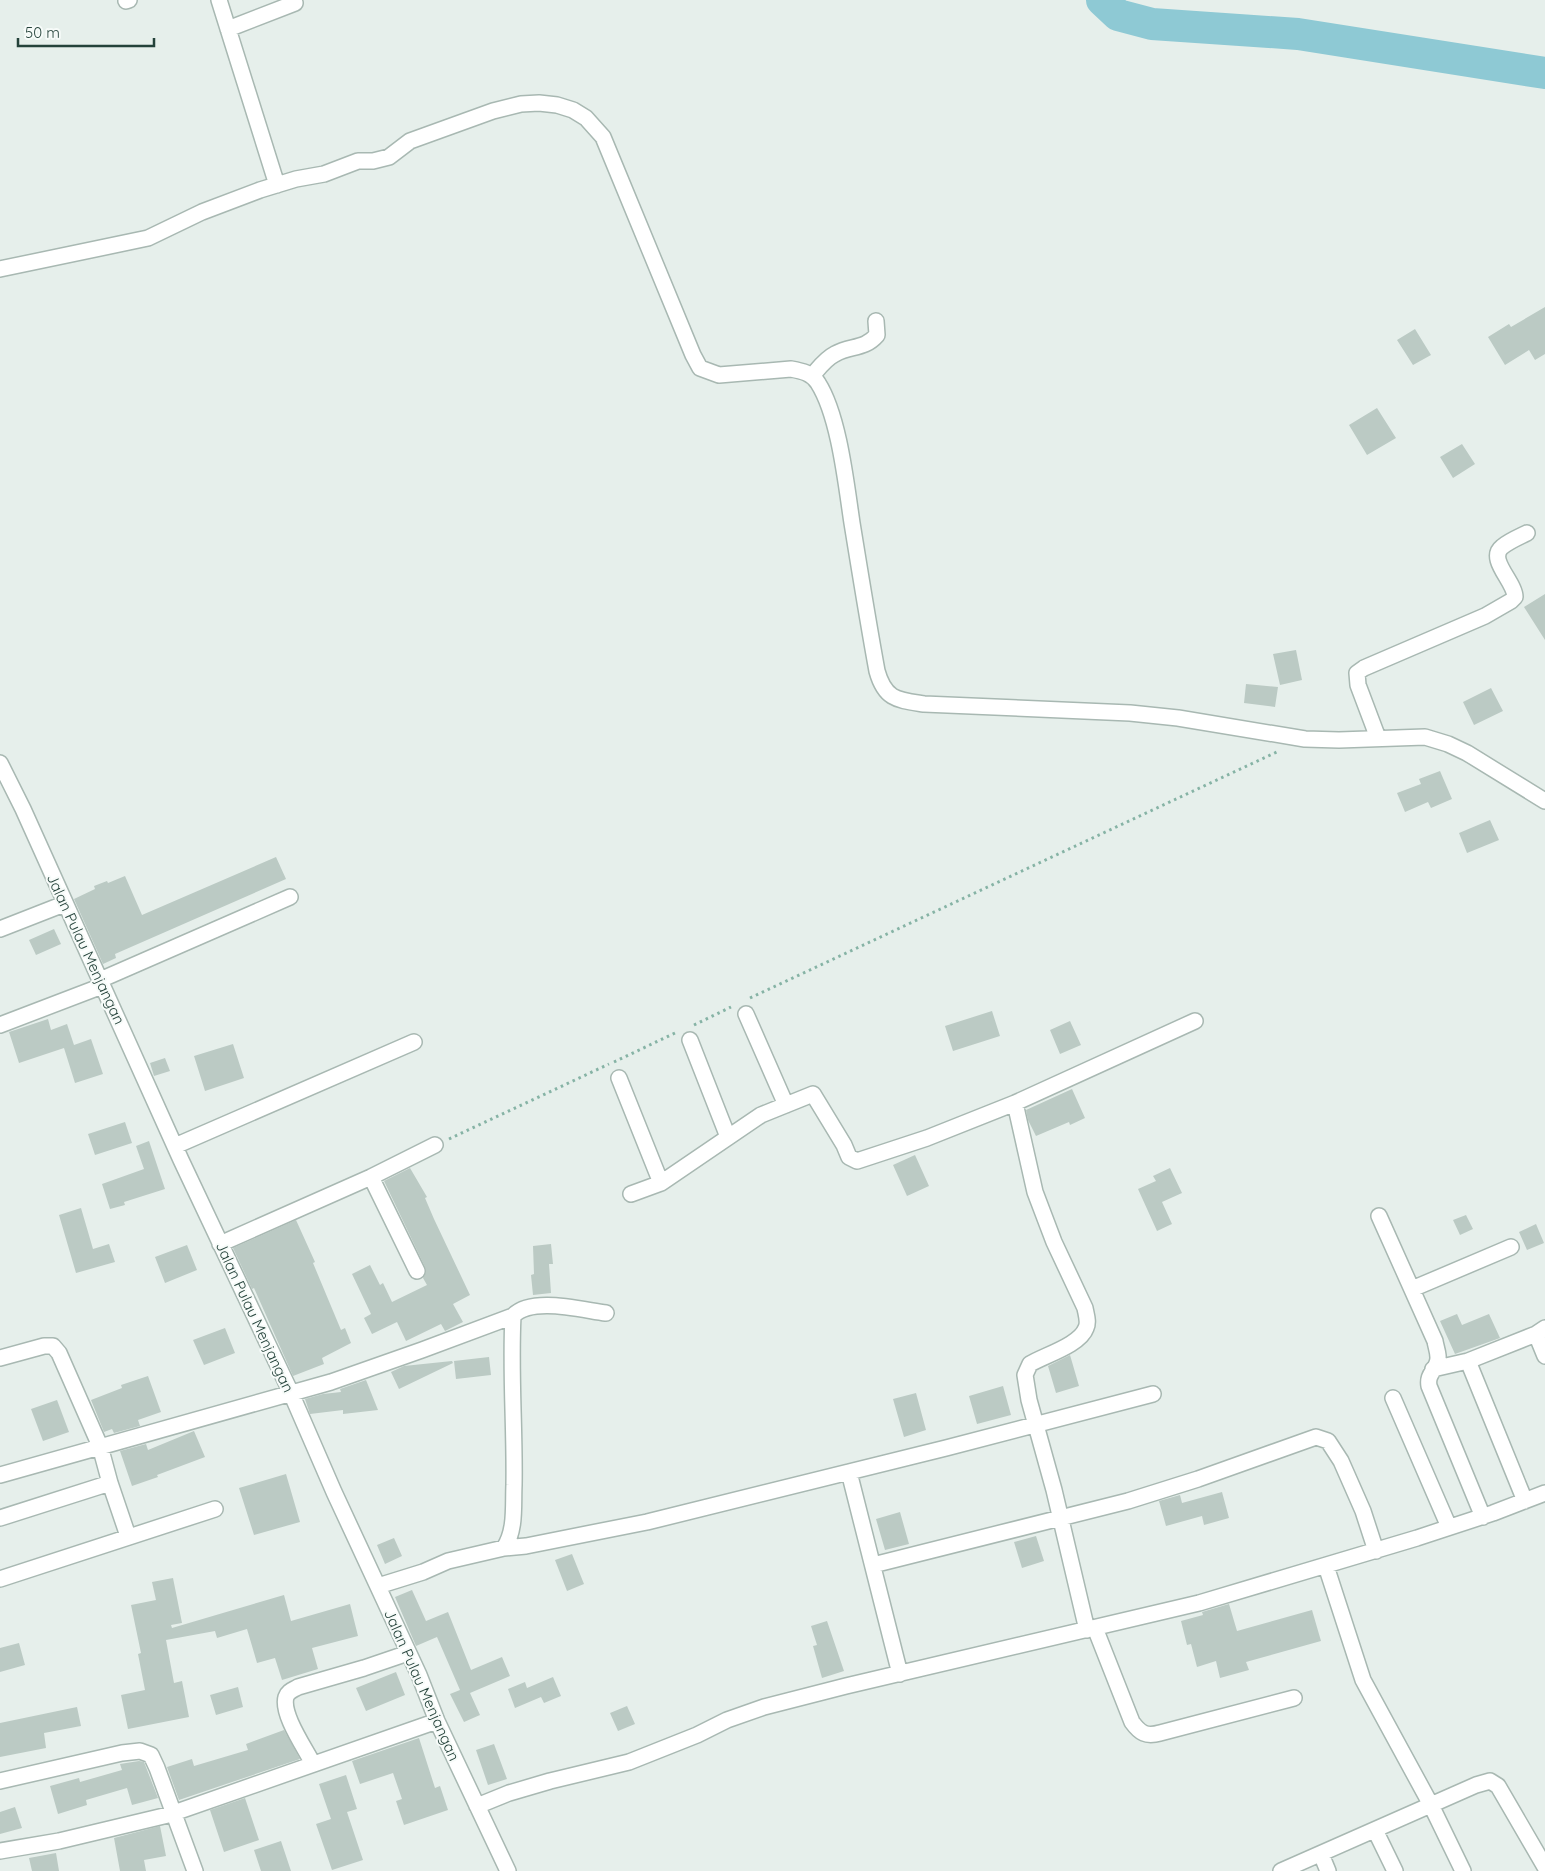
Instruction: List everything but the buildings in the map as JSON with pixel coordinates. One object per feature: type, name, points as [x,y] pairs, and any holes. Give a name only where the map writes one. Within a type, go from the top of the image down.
[{"type":"street","points":[[219,0],[277,185]]},
{"type":"street","points":[[228,29],[295,3]]},
{"type":"street","points":[[0,269],[148,238],[202,212],[277,185],[296,179],[324,174],[358,161],[381,160],[395,153],[410,141],[493,111],[521,104],[539,103],[557,105],[573,110],[586,118],[604,137],[692,355],[700,368],[720,375],[799,370],[812,376],[823,392],[837,435],[845,473],[877,671],[880,682],[886,692],[892,697],[901,701],[924,704],[1159,716],[1305,739],[1339,740],[1426,737],[1448,744],[1510,778],[1545,801]]},
{"type":"street","points":[[812,376],[824,362],[836,353],[871,343],[877,335],[876,321]]},
{"type":"street","points":[[1378,738],[1356,682],[1357,673],[1364,668],[1478,620],[1511,602],[1515,597],[1515,591],[1500,566],[1498,553],[1501,548],[1527,532]]},
{"type":"street","name":"Jalan Pulau Menjangan","points":[[0,763],[23,809],[64,904],[220,1244],[291,1394],[408,1652],[437,1721],[508,1871]]},
{"type":"street","points":[[0,1025],[101,983],[290,897]]},
{"type":"street","points":[[0,929],[64,904]]},
{"type":"street","points":[[743,1009],[786,1105]]},
{"type":"street","points":[[631,1194],[660,1183],[761,1115],[813,1094],[844,1145],[849,1157],[857,1161],[927,1138],[1015,1103],[1195,1021]]},
{"type":"street","points":[[690,1040],[728,1137]]},
{"type":"street","points":[[175,1146],[414,1042]]},
{"type":"street","points":[[619,1078],[660,1183]]},
{"type":"street","points":[[1015,1103],[1035,1192],[1054,1242],[1085,1308],[1087,1318],[1087,1327],[1075,1341],[1030,1364],[1026,1370],[1026,1385],[1091,1629],[1132,1722],[1138,1730],[1147,1735],[1160,1734],[1294,1698]]},
{"type":"street","points":[[220,1244],[371,1177],[435,1145]]},
{"type":"street","points":[[371,1177],[417,1271]]},
{"type":"street","points":[[1379,1216],[1436,1347],[1437,1363],[1428,1379],[1428,1386],[1483,1517]]},
{"type":"street","points":[[1412,1289],[1511,1247]]},
{"type":"street","points":[[0,1475],[331,1382],[513,1316],[518,1311],[534,1306],[572,1308],[606,1314]]},
{"type":"street","points":[[504,1548],[510,1540],[513,1521],[513,1316]]},
{"type":"street","points":[[1433,1370],[1468,1361],[1541,1331],[1545,1356]]},
{"type":"street","points":[[0,1358],[44,1346],[53,1346],[59,1353],[100,1446],[128,1536]]},
{"type":"street","points":[[1468,1361],[1525,1501]]},
{"type":"street","points":[[378,1586],[448,1562],[504,1548],[526,1546],[647,1522],[1153,1394]]},
{"type":"street","points":[[1393,1398],[1449,1527]]},
{"type":"street","points":[[873,1566],[1128,1501],[1198,1479],[1316,1437],[1328,1441],[1341,1461],[1363,1511],[1376,1551]]},
{"type":"street","points":[[849,1472],[900,1674]]},
{"type":"street","points":[[0,1518],[110,1483]]},
{"type":"street","points":[[477,1806],[509,1793],[550,1780],[629,1762],[697,1735],[727,1720],[764,1707],[1199,1603],[1376,1551],[1483,1517],[1545,1493]]},
{"type":"street","points":[[0,1579],[215,1509]]},
{"type":"street","points":[[1326,1566],[1363,1680],[1431,1805],[1464,1871]]},
{"type":"street","points":[[313,1764],[286,1712],[286,1696],[290,1691],[408,1652]]},
{"type":"street","points":[[0,1851],[35,1846],[123,1827],[174,1813],[437,1721]]},
{"type":"street","points":[[0,1781],[122,1753],[140,1751],[151,1755],[160,1774],[195,1871]]},
{"type":"street","points":[[1281,1871],[1476,1785],[1490,1781],[1498,1786],[1545,1867]]},
{"type":"street","points":[[1375,1830],[1395,1871]]},
{"type":"street","points":[[1321,1854],[1328,1871]]},
{"type":"path","points":[[749,999],[1305,739]]},
{"type":"path","points":[[435,1145],[743,1009]]},
{"type":"waterway","points":[[1102,0],[1118,15],[1152,24],[1298,34],[1545,73]]}]
